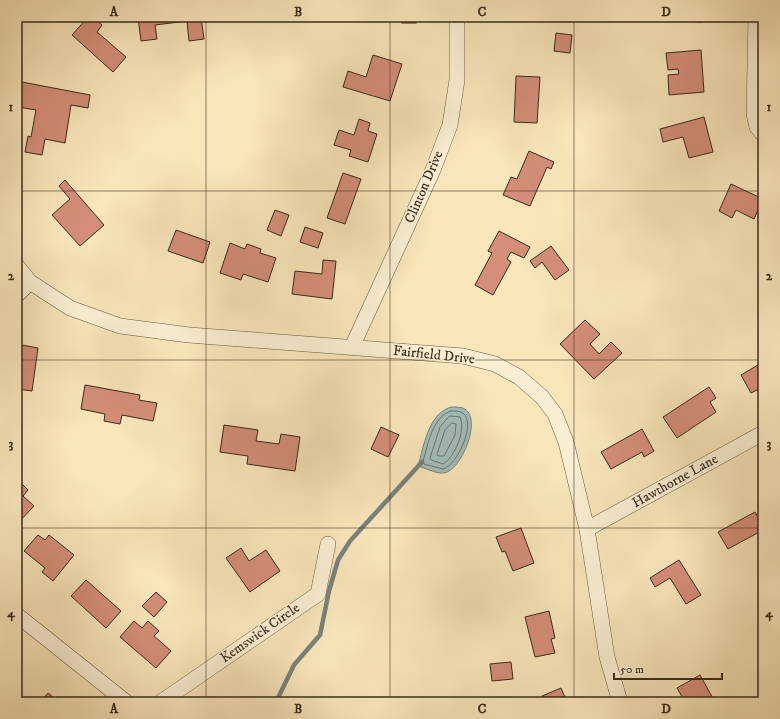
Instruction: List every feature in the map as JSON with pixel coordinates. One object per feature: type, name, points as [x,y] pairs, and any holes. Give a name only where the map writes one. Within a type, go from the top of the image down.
[{"type":"street","name":"Clinton Drive","points":[[352,348],[433,170],[450,125],[457,80],[457,17]]},
{"type":"street","points":[[756,17],[754,114],[758,127],[763,134]]},
{"type":"street","name":"Fairfield Drive","points":[[17,266],[30,282],[70,308],[120,326],[190,335],[463,356],[495,364],[520,377],[542,397],[555,414],[566,442],[587,530],[607,657],[620,702]]},
{"type":"street","points":[[17,296],[30,282]]},
{"type":"street","name":"Hawthorne Lane","points":[[587,530],[763,433]]},
{"type":"street","name":"Kemswick Circle","points":[[161,702],[318,594],[328,544]]},
{"type":"street","points":[[17,615],[126,702]]},
{"type":"water","points":[[451,407],[463,408],[469,413],[471,432],[463,454],[451,470],[444,473],[435,472],[418,466],[425,440],[432,423],[437,416]]},
{"type":"building","points":[[88,17],[93,17],[102,25],[97,32],[126,57],[113,72],[72,35]]},
{"type":"building","points":[[138,17],[201,17],[204,39],[189,41],[187,21],[155,25],[157,39],[141,41]]},
{"type":"building","points":[[249,17],[312,17],[312,21],[249,20]]},
{"type":"building","points":[[402,17],[416,17],[416,23],[402,23]]},
{"type":"building","points":[[685,17],[701,17],[701,22],[685,21]]},
{"type":"building","points":[[556,33],[572,35],[570,53],[554,51]]},
{"type":"building","points":[[701,50],[704,92],[669,95],[668,75],[679,74],[678,69],[668,70],[666,53]]},
{"type":"building","points":[[373,55],[402,64],[390,101],[343,87],[348,71],[366,77]]},
{"type":"building","points":[[516,76],[540,77],[537,123],[514,122]]},
{"type":"building","points":[[22,82],[90,95],[88,108],[71,105],[65,143],[45,139],[42,155],[25,152],[28,136],[31,137],[36,110],[18,107]]},
{"type":"building","points":[[704,117],[713,152],[689,158],[683,137],[663,142],[660,129]]},
{"type":"building","points":[[359,119],[370,123],[368,131],[377,134],[368,162],[349,156],[351,150],[334,145],[339,130],[354,135]]},
{"type":"building","points":[[529,151],[554,162],[551,169],[547,167],[530,206],[503,195],[511,177],[517,179]]},
{"type":"building","points":[[343,173],[361,179],[345,224],[327,218]]},
{"type":"building","points":[[65,180],[104,225],[80,246],[52,215],[70,199],[59,186]]},
{"type":"building","points":[[731,184],[763,199],[754,219],[736,210],[732,218],[719,211]]},
{"type":"building","points":[[275,210],[289,215],[281,236],[267,230]]},
{"type":"building","points":[[305,227],[323,233],[318,248],[300,242]]},
{"type":"building","points":[[176,230],[210,242],[203,263],[168,251]]},
{"type":"building","points":[[499,231],[530,247],[524,258],[511,252],[507,259],[511,262],[493,295],[475,285],[492,253],[488,251]]},
{"type":"building","points":[[230,243],[245,249],[247,244],[261,249],[260,253],[276,258],[268,282],[243,274],[241,280],[220,273]]},
{"type":"building","points":[[551,246],[569,270],[555,280],[542,262],[535,268],[530,261]]},
{"type":"building","points":[[323,260],[336,261],[332,299],[292,294],[295,271],[322,274]]},
{"type":"building","points":[[585,320],[600,334],[590,344],[599,354],[611,342],[622,353],[594,379],[560,344]]},
{"type":"building","points":[[17,344],[38,348],[32,391],[17,389]]},
{"type":"building","points":[[763,362],[763,387],[751,393],[741,375]]},
{"type":"building","points":[[85,385],[140,395],[139,400],[157,403],[153,421],[122,415],[120,424],[104,421],[105,414],[81,409]]},
{"type":"building","points":[[709,387],[716,398],[710,402],[716,412],[677,438],[663,417]]},
{"type":"building","points":[[224,425],[258,430],[256,441],[279,444],[281,434],[300,437],[295,471],[247,464],[248,456],[220,452]]},
{"type":"building","points":[[381,427],[399,435],[388,457],[371,449]]},
{"type":"building","points":[[642,429],[654,451],[644,457],[642,452],[611,469],[601,452]]},
{"type":"building","points":[[17,479],[28,490],[23,496],[34,506],[17,524]]},
{"type":"building","points":[[755,512],[763,526],[763,530],[728,549],[718,532]]},
{"type":"building","points":[[521,528],[534,563],[513,571],[505,551],[502,552],[496,537]]},
{"type":"building","points":[[38,535],[45,540],[49,535],[74,555],[53,581],[42,572],[45,568],[24,551]]},
{"type":"building","points":[[241,548],[249,561],[266,550],[280,571],[250,592],[226,558]]},
{"type":"building","points":[[679,560],[701,595],[686,604],[670,578],[655,587],[650,578]]},
{"type":"building","points":[[86,580],[121,611],[106,628],[71,596]]},
{"type":"building","points":[[156,592],[167,602],[154,617],[142,606]]},
{"type":"building","points":[[549,611],[555,638],[551,639],[555,653],[535,657],[525,617]]},
{"type":"building","points":[[134,621],[142,628],[148,621],[159,631],[154,636],[171,651],[156,668],[120,637]]},
{"type":"building","points":[[511,662],[513,679],[492,681],[490,664]]},
{"type":"building","points":[[700,675],[715,702],[685,702],[677,688]]},
{"type":"building","points":[[561,688],[567,702],[545,702],[542,696]]},
{"type":"building","points":[[48,693],[59,702],[40,702]]},
{"type":"waterway","points":[[276,702],[294,665],[320,635],[329,591],[338,560],[350,541],[422,462]]}]
